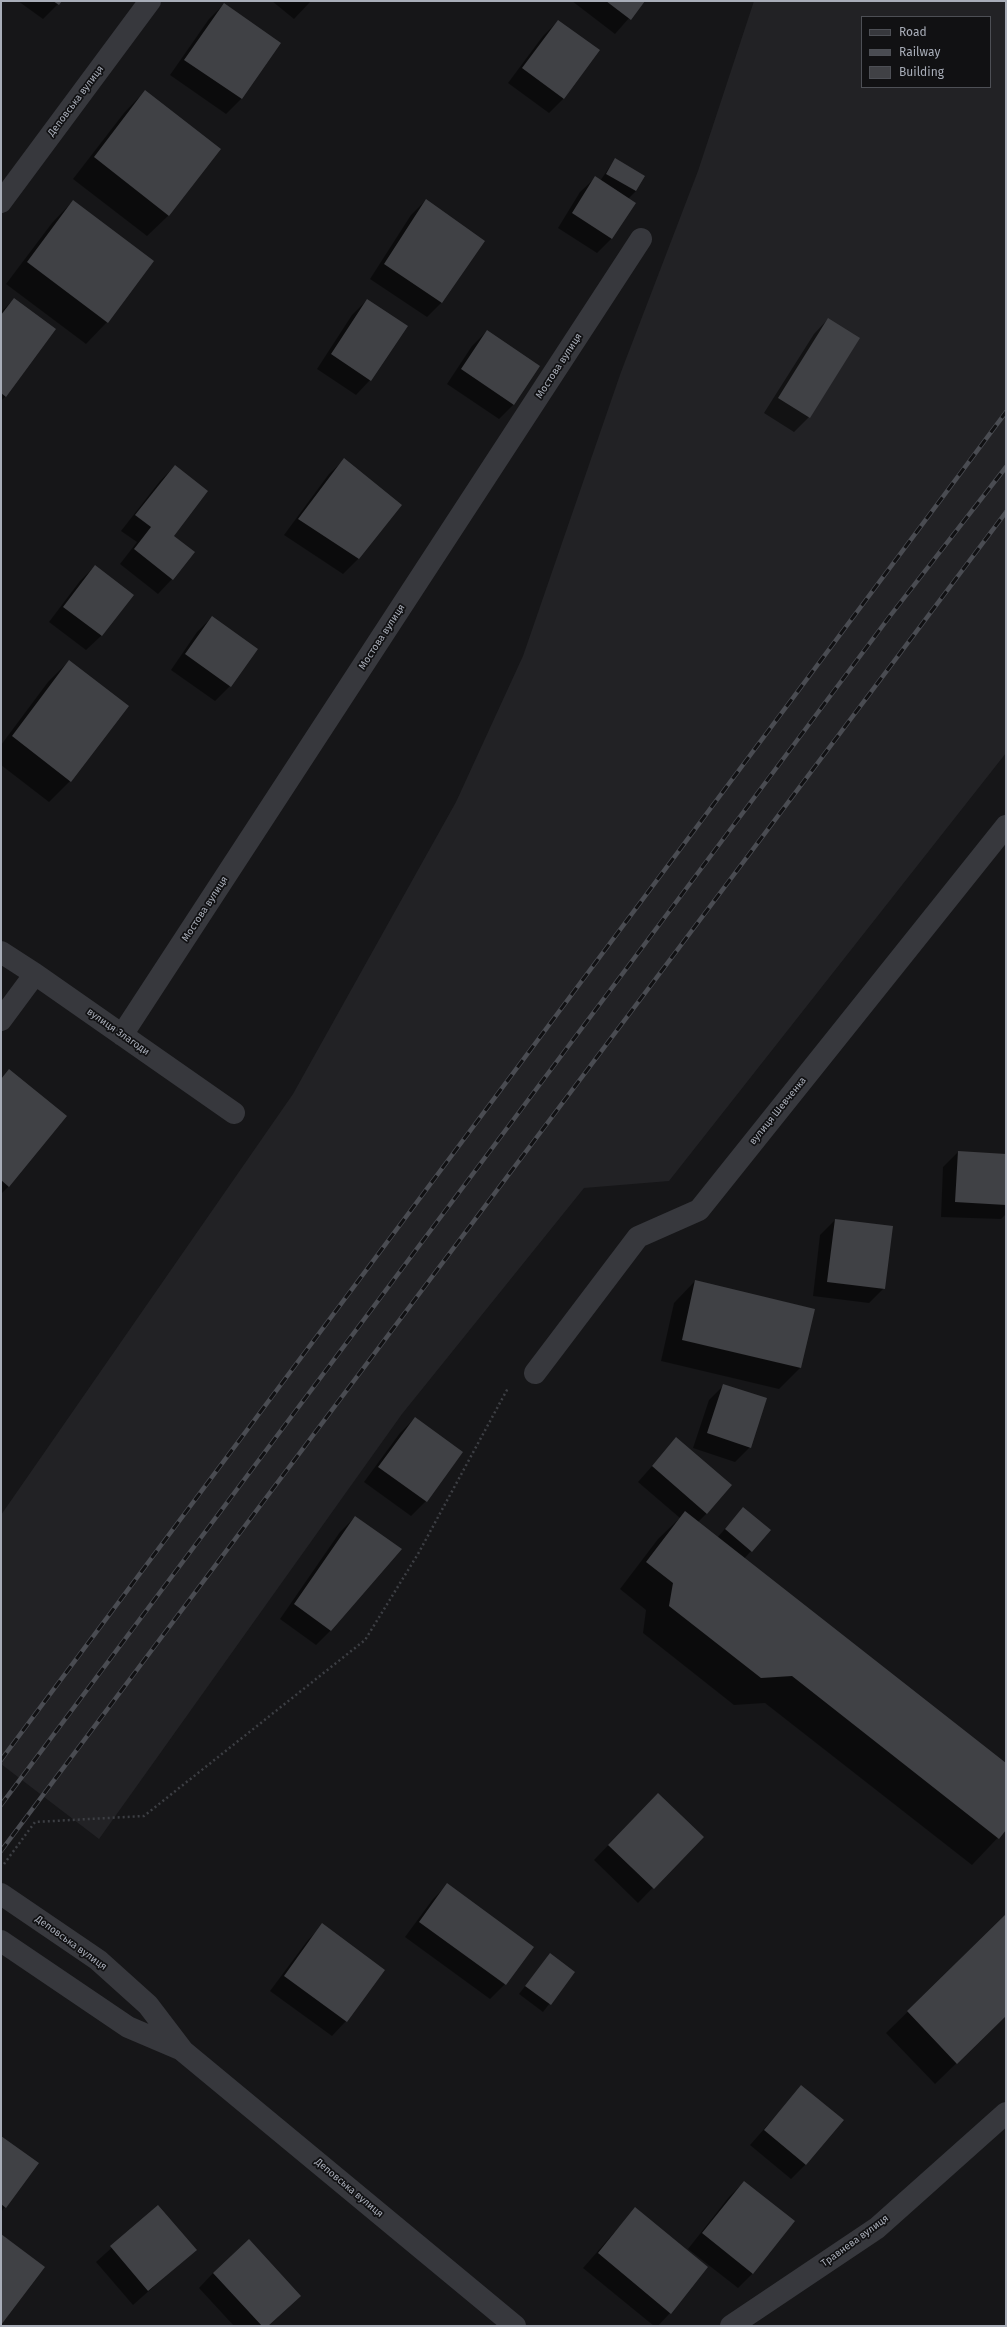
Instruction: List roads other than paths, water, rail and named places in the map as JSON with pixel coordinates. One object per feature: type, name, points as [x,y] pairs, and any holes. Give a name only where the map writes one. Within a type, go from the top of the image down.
[{"type":"street","name":"Деповська вулиця","points":[[1,202],[150,1]]},
{"type":"street","name":"Мостова вулиця","points":[[122,1035],[641,239]]},
{"type":"street","name":"вулиця Шевченка","points":[[535,1373],[638,1237],[699,1210],[1006,826]]},
{"type":"street","name":"вулиця Злагоди","points":[[1,952],[35,974],[234,1113]]},
{"type":"street","points":[[1,1020],[35,974]]},
{"type":"street","name":"Деповська вулиця","points":[[1,1894],[98,1960],[148,2005],[183,2051],[515,2326]]},
{"type":"street","name":"Деповська вулиця","points":[[1,1942],[128,2027],[183,2051]]},
{"type":"street","name":"Травнева вулиця","points":[[731,2326],[877,2228],[1006,2113]]},
{"type":"railway","points":[[1,1760],[1006,412]]},
{"type":"railway","points":[[1,1805],[890,616],[1006,467]]},
{"type":"railway","points":[[1,1851],[1006,512]]}]
